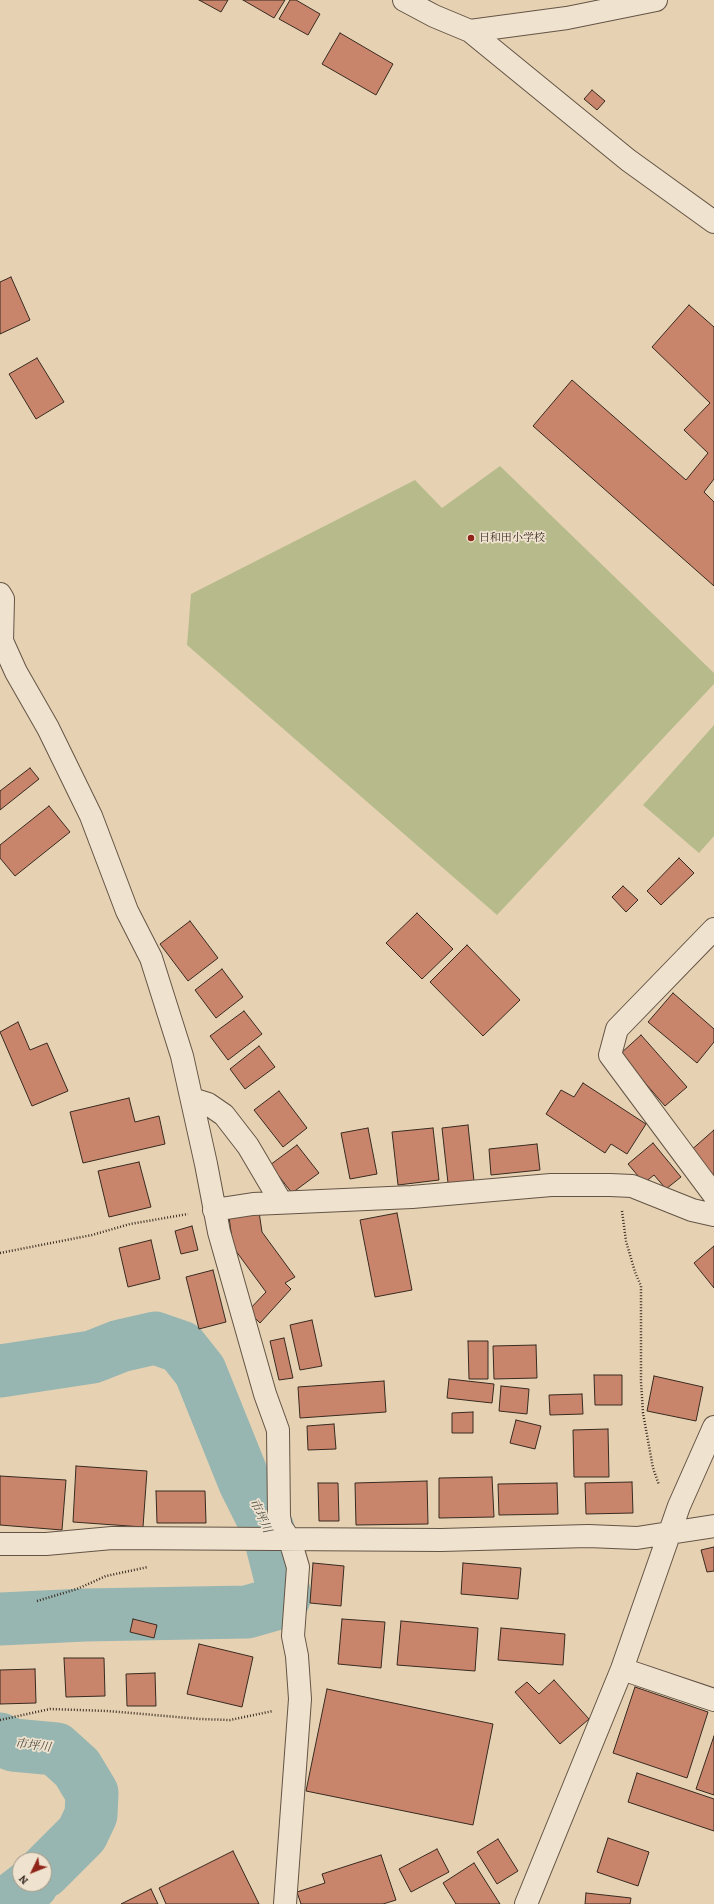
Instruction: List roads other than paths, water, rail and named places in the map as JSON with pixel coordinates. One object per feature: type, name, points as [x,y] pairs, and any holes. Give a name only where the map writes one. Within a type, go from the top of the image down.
[{"type":"street","points":[[404,0],[434,16],[470,30],[628,160],[714,222]]},
{"type":"street","points":[[470,30],[567,18],[656,0]]},
{"type":"street","points":[[0,594],[3,599],[2,640],[16,672],[48,728],[91,816],[127,911],[151,958],[182,1056],[206,1164],[214,1210],[265,1394],[278,1430],[279,1518],[281,1527],[290,1540],[298,1567],[293,1636],[297,1656],[300,1707],[285,1904]]},
{"type":"street","points":[[714,929],[617,1029],[610,1054],[714,1195]]},
{"type":"street","points":[[192,1099],[208,1104],[224,1115],[248,1146],[281,1202]]},
{"type":"street","points":[[214,1210],[253,1204],[412,1197],[551,1185],[618,1185],[632,1186],[692,1210],[714,1214]]},
{"type":"street","points":[[526,1904],[622,1669],[671,1533],[679,1506],[714,1427]]},
{"type":"street","points":[[0,1544],[46,1544],[112,1538],[194,1537],[290,1540],[441,1540],[588,1536],[637,1538],[714,1526]]},
{"type":"street","points":[[622,1669],[714,1700]]},
{"type":"waterway","name":"市坪川","points":[[0,1371],[92,1357],[120,1346],[155,1338],[181,1347],[200,1371],[245,1483],[268,1529],[285,1596],[282,1602],[247,1612],[85,1615],[0,1619]]},
{"type":"waterway","name":"市坪川","points":[[0,1739],[13,1745],[56,1749],[77,1768],[92,1793],[91,1815],[82,1834],[52,1864]]},
{"type":"waterway","name":"市坪川","points":[[6,1904],[22,1892]]},
{"type":"place","name":"日和田小学校","points":[[471,538]]}]
